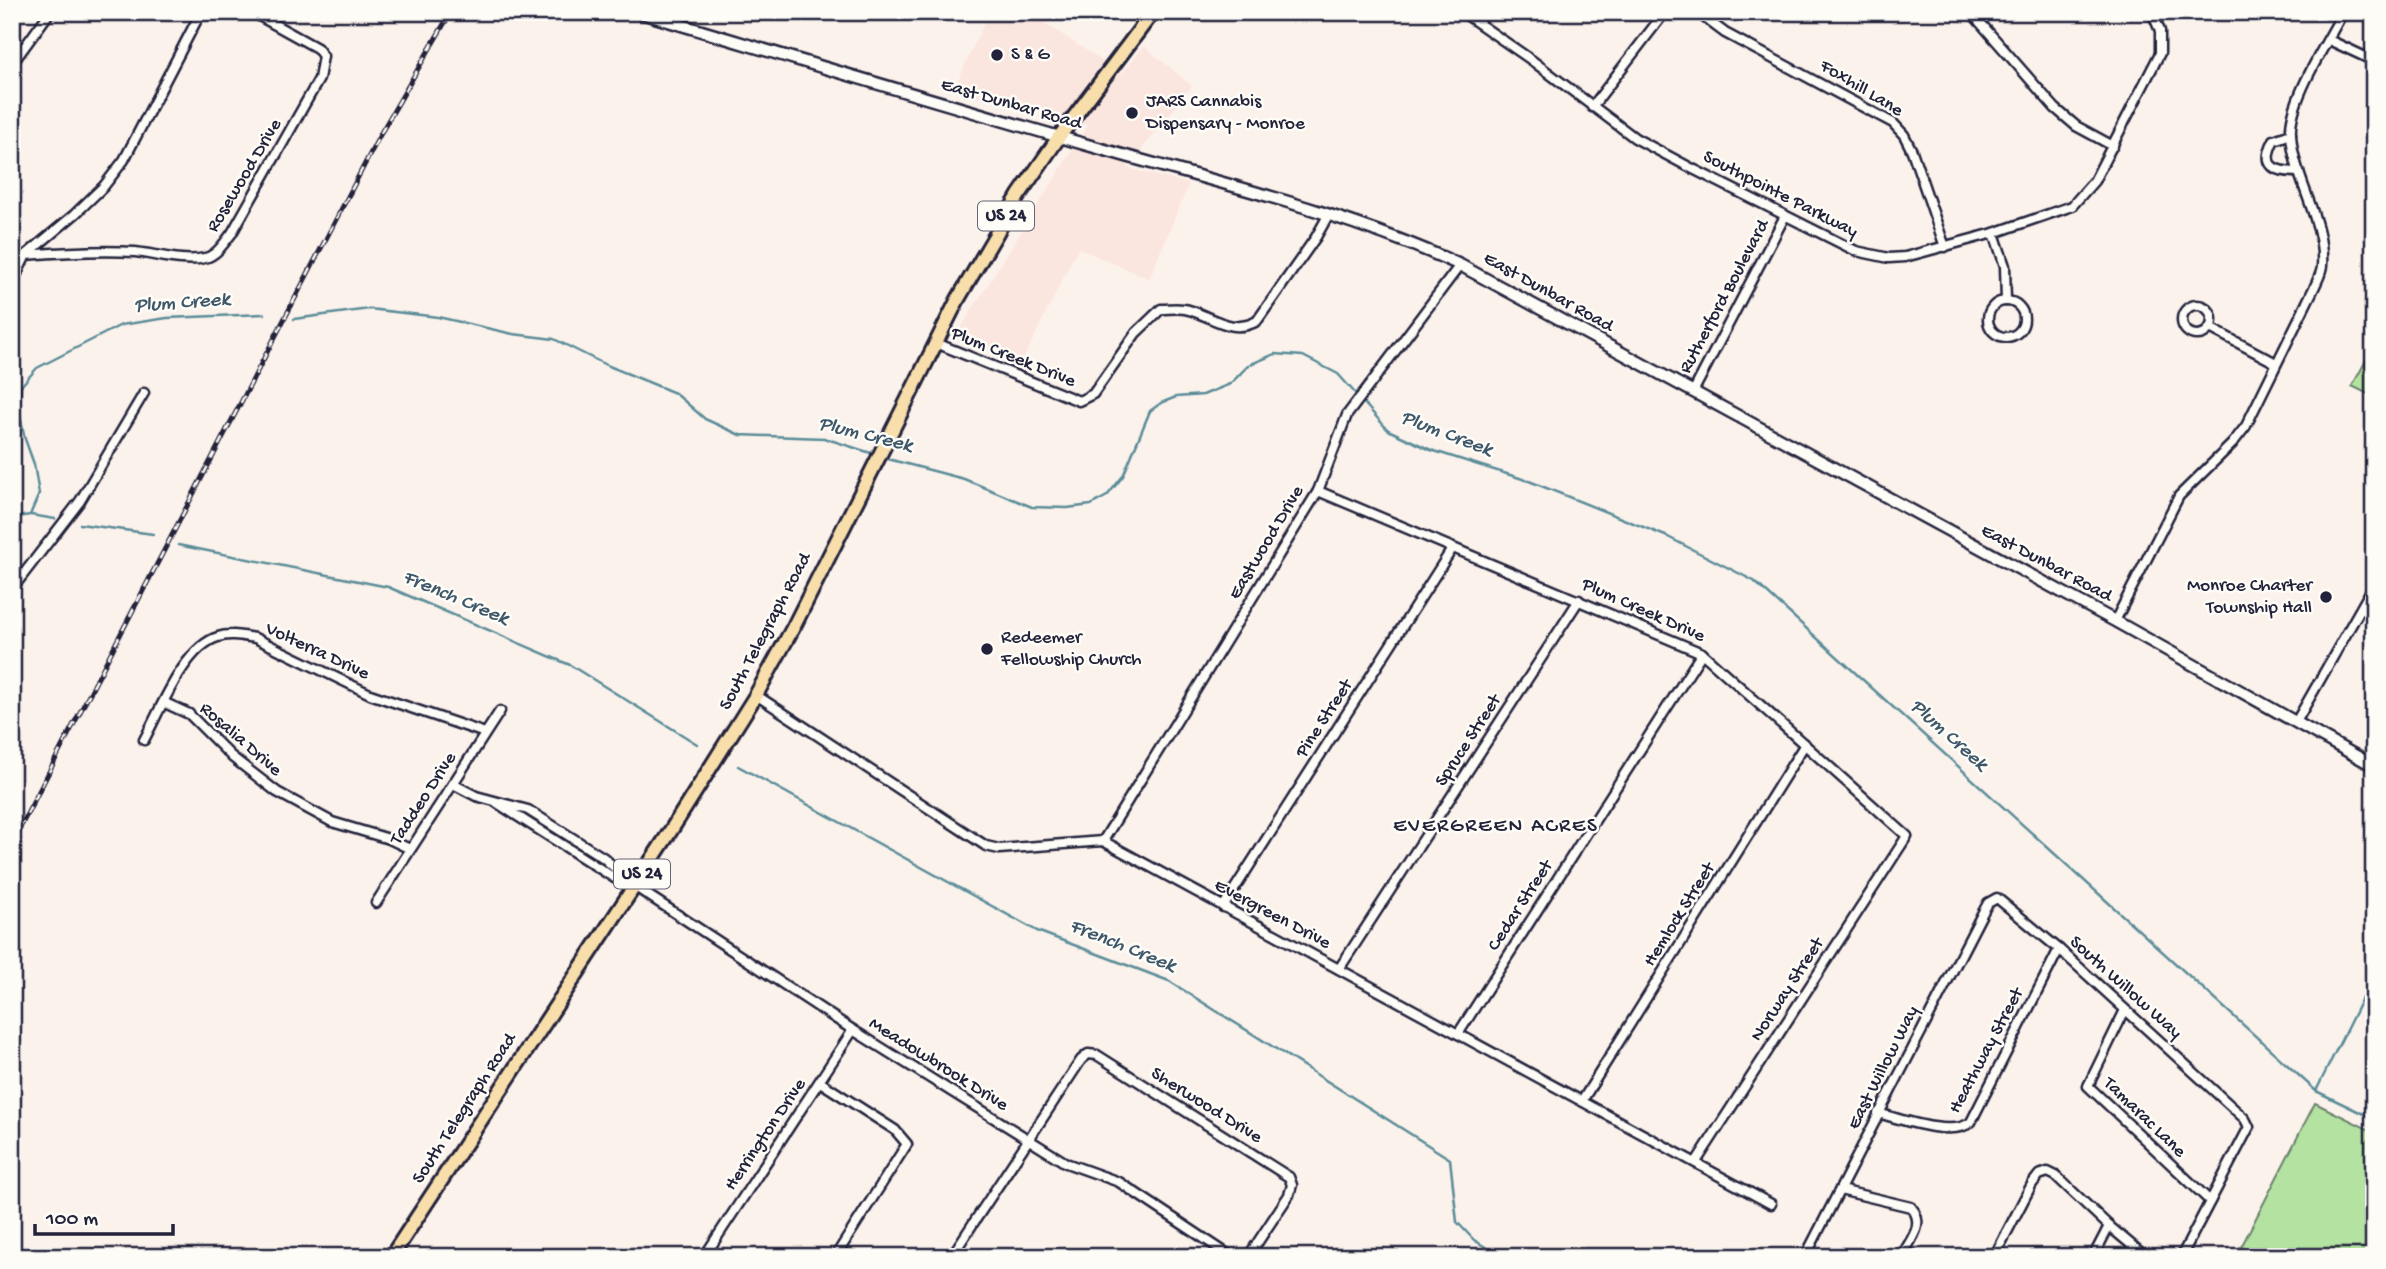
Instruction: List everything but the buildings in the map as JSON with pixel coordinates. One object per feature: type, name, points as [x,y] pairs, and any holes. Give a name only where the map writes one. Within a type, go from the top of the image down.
[{"type":"main road","name":"South Telegraph Road","points":[[391,1257],[756,695],[794,626],[936,343],[982,256],[1019,195],[1153,12]]},
{"type":"street","points":[[12,64],[50,12]]},
{"type":"street","points":[[12,260],[26,255],[94,195],[124,160],[201,12]]},
{"type":"street","name":"Rosewood Drive","points":[[26,255],[93,250],[207,258],[220,248],[232,233],[320,79],[322,65],[323,56],[317,47],[252,12]]},
{"type":"street","name":"East Dunbar Road","points":[[638,12],[1329,214],[1415,244],[1460,265],[2115,621],[2374,766]]},
{"type":"street","name":"Southpointe Parkway","points":[[1462,12],[1635,138],[1856,251],[1872,256],[1905,257],[1994,233],[2072,206],[2094,181],[2160,53],[2160,31],[2152,12]]},
{"type":"street","points":[[1592,107],[1665,12]]},
{"type":"street","name":"Foxhill Lane","points":[[1697,12],[1726,33],[1893,123],[1904,135],[1916,160],[1945,247]]},
{"type":"street","points":[[1971,12],[2055,108],[2076,126],[2113,146]]},
{"type":"street","points":[[2115,621],[2179,496],[2239,437],[2322,268],[2320,238],[2299,172],[2291,134],[2293,113],[2304,85],[2343,12]]},
{"type":"street","points":[[2329,40],[2374,61]]},
{"type":"street","points":[[2291,134],[2274,140],[2269,150],[2269,160],[2273,169],[2299,172]]},
{"type":"street","name":"Plum Creek Drive","points":[[936,343],[1079,401],[1093,394],[1136,333],[1161,309],[1189,310],[1234,327],[1245,327],[1257,321],[1329,214]]},
{"type":"street","name":"Rutherford Boulevard","points":[[1693,392],[1785,216]]},
{"type":"street","points":[[1994,233],[2005,266],[2006,301]]},
{"type":"street","points":[[12,284],[26,255]]},
{"type":"street","name":"Eastwood Drive","points":[[1102,841],[1318,491],[1343,425],[1354,404],[1460,265]]},
{"type":"street","points":[[2006,301],[2017,305],[2025,320],[2016,335],[2005,338],[1990,328],[1988,316],[1994,305],[2006,301]]},
{"type":"street","points":[[2210,328],[2276,363]]},
{"type":"street","points":[[12,589],[80,501],[144,393]]},
{"type":"street","name":"Plum Creek Drive","points":[[1318,491],[1702,653],[1907,836]]},
{"type":"street","name":"Pine Street","points":[[1223,906],[1452,549]]},
{"type":"street","points":[[2296,722],[2374,585]]},
{"type":"street","name":"Spruce Street","points":[[1339,969],[1579,600]]},
{"type":"street","name":"Volterra Drive","points":[[144,740],[182,668],[193,654],[205,642],[234,634],[255,638],[370,694],[485,733]]},
{"type":"street","name":"Cedar Street","points":[[1458,1034],[1702,653]]},
{"type":"street","points":[[756,695],[986,846],[999,849],[1102,841]]},
{"type":"street","name":"Rosalia Drive","points":[[165,703],[189,714],[233,757],[277,792],[331,822],[389,839],[410,849]]},
{"type":"street","name":"Taddeo Drive","points":[[376,904],[500,711]]},
{"type":"street","name":"Hemlock Street","points":[[1582,1101],[1805,744]]},
{"type":"street","name":"Meadowbrook Drive","points":[[453,784],[475,796],[528,810],[604,858],[634,886],[853,1030],[1066,1163],[1119,1182],[1232,1257]]},
{"type":"street","name":"Norway Street","points":[[1696,1162],[1907,836]]},
{"type":"street","name":"Evergreen Drive","points":[[1102,841],[1771,1204]]},
{"type":"street","name":"South Willow Way","points":[[1997,898],[2059,949],[2245,1119],[2249,1126],[2210,1201]]},
{"type":"street","name":"East Willow Way","points":[[1805,1257],[1982,914],[1988,904],[1997,898]]},
{"type":"street","name":"Heathway Street","points":[[1878,1113],[1951,1129],[1965,1128],[1971,1122],[2059,949]]},
{"type":"street","name":"Tamarac Lane","points":[[2125,1010],[2088,1086],[2210,1201]]},
{"type":"street","name":"Herrington Drive","points":[[704,1257],[853,1030]]},
{"type":"street","name":"Sherwood Drive","points":[[1028,1138],[1081,1060],[1088,1054],[1103,1060],[1289,1177],[1292,1185],[1289,1195],[1248,1257]]},
{"type":"street","points":[[820,1082],[895,1130],[907,1144],[835,1257]]},
{"type":"street","points":[[951,1257],[1028,1138]]},
{"type":"street","points":[[1994,1257],[2032,1184],[2039,1175],[2048,1172],[2056,1176],[2146,1257]]},
{"type":"street","points":[[1840,1190],[1911,1207],[1917,1214],[1919,1223],[1903,1255],[1919,1257]]},
{"type":"street","points":[[2181,1257],[2210,1201]]},
{"type":"street","points":[[2093,1257],[2109,1226]]},
{"type":"shaded area","points":[[989,12],[1028,12],[1122,74],[1144,46],[1192,86],[1127,168],[1189,184],[1149,279],[1078,248],[1021,364],[957,334],[1088,125],[954,89]]},
{"type":"green space","points":[[2374,346],[2374,397],[2352,386]]},
{"type":"green space","points":[[2315,1103],[2374,1132],[2374,1257],[2236,1257]]},
{"type":"waterway","name":"Plum Creek","points":[[294,319],[369,309],[438,317],[513,334],[554,339],[604,364],[675,393],[705,419],[740,435],[824,438],[874,454]]},
{"type":"waterway","name":"Plum Creek","points":[[12,518],[30,515],[39,494],[19,410],[21,386],[37,368],[121,325],[167,318],[264,314]]},
{"type":"waterway","name":"Plum Creek","points":[[884,458],[964,479],[1032,507],[1067,508],[1091,505],[1107,496],[1123,476],[1150,411],[1161,403],[1176,397],[1203,395],[1230,384],[1249,365],[1275,354],[1303,356],[1338,374],[1388,430],[1431,450],[1529,481],[1668,537],[1754,581],[2316,1091],[2374,1119]]},
{"type":"waterway","name":"French Creek","points":[[31,515],[55,519]]},
{"type":"waterway","name":"French Creek","points":[[80,524],[153,534]]},
{"type":"waterway","name":"French Creek","points":[[178,545],[388,587],[570,665],[697,744]]},
{"type":"waterway","name":"French Creek","points":[[738,766],[1037,931],[1169,981],[1450,1159],[1457,1222],[1474,1240],[1502,1257]]},
{"type":"waterway","points":[[2316,1091],[2362,998],[2374,983]]},
{"type":"railway","points":[[12,843],[382,131],[451,12]]},
{"type":"place","name":"S & G","points":[[997,55]]},
{"type":"place","name":"JARS Cannabis Dispensary - Monroe","points":[[1132,113]]},
{"type":"place","name":"Monroe Charter Township Hall","points":[[2326,597]]},
{"type":"place","name":"Redeemer Fellowship Church","points":[[987,649]]},
{"type":"district","name":"EVERGREEN ACRES","points":[[1496,827]]}]
